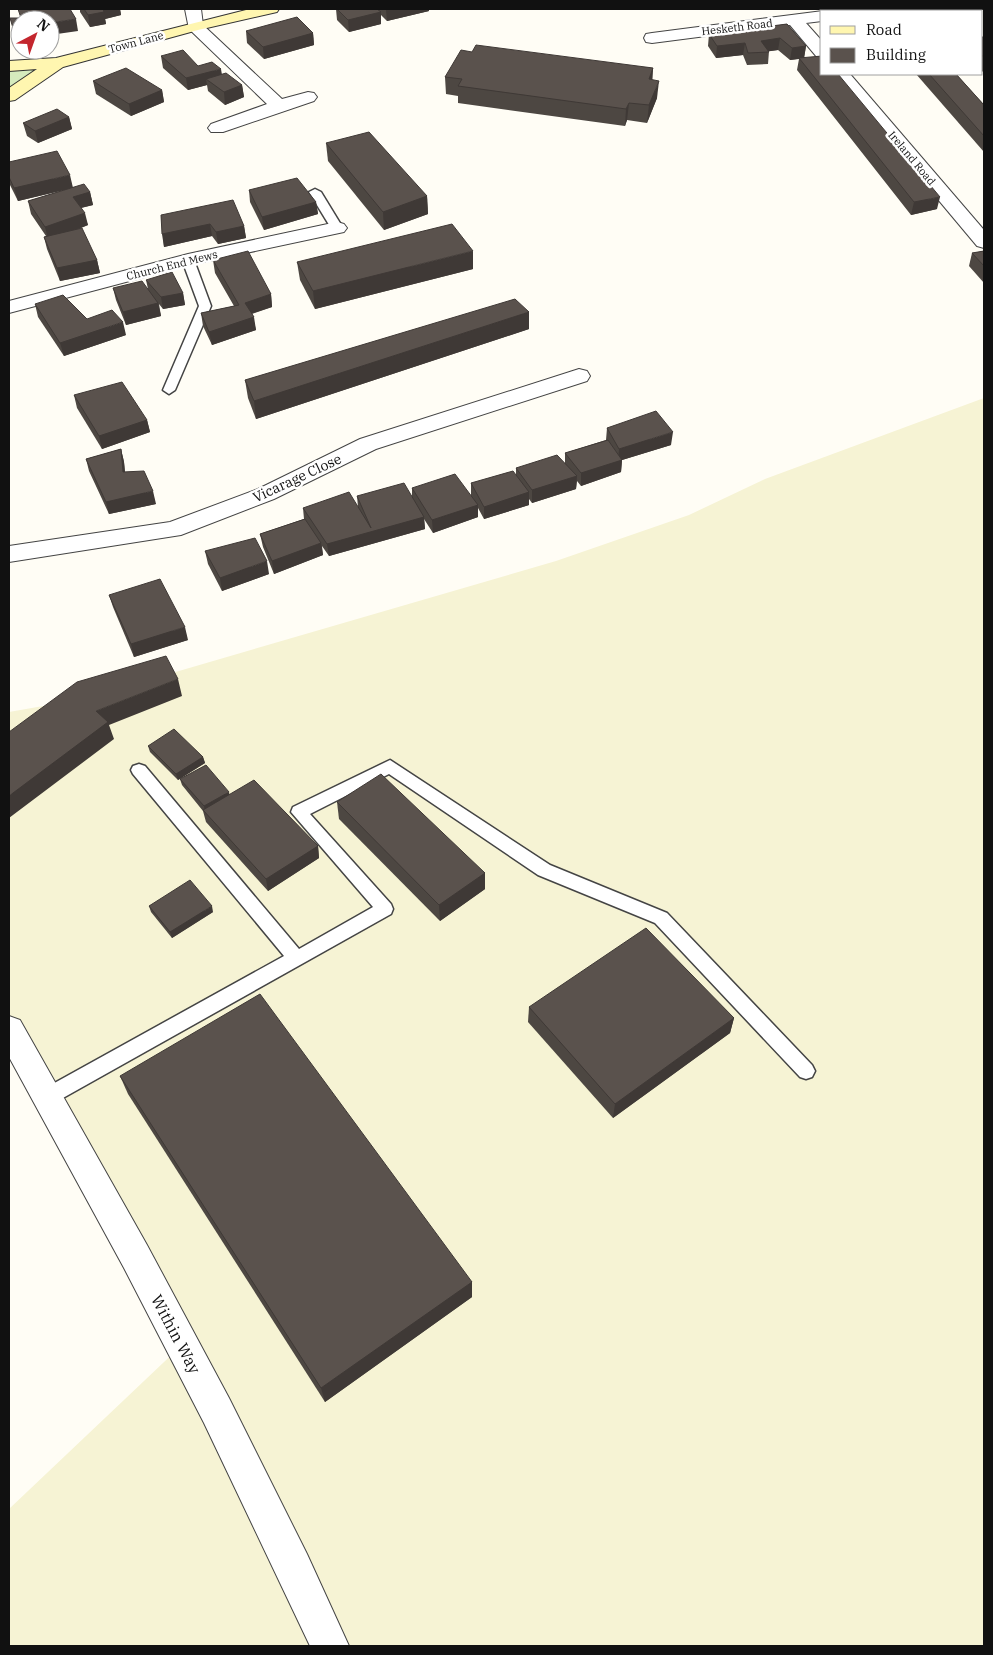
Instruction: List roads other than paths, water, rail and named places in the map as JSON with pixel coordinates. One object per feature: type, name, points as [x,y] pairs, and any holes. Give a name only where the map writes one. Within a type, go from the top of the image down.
[{"type":"street","name":"Town Lane","points":[[9,96],[57,63],[194,17],[271,9]]},
{"type":"street","name":"Hesketh Road","points":[[652,38],[820,16]]},
{"type":"street","points":[[194,17],[279,106]]},
{"type":"street","points":[[795,20],[820,50]]},
{"type":"street","points":[[9,66],[57,63]]},
{"type":"street","name":"Ireland Road","points":[[841,75],[984,242]]},
{"type":"street","points":[[217,128],[308,97]]},
{"type":"street","name":"Church End Mews","points":[[9,307],[188,260],[337,228]]},
{"type":"street","name":"Vicarage Close","points":[[9,554],[173,530],[266,494],[368,444],[579,376]]},
{"type":"street","name":"Within Way","points":[[9,1029],[183,1344],[290,1556],[330,1646]]},
{"type":"lane","points":[[315,192],[337,228]]},
{"type":"lane","points":[[169,390],[205,306],[188,260]]},
{"type":"lane","points":[[48,1097],[385,909],[299,812],[390,766],[544,870],[662,918],[806,1071]]},
{"type":"lane","points":[[138,770],[296,958]]}]
